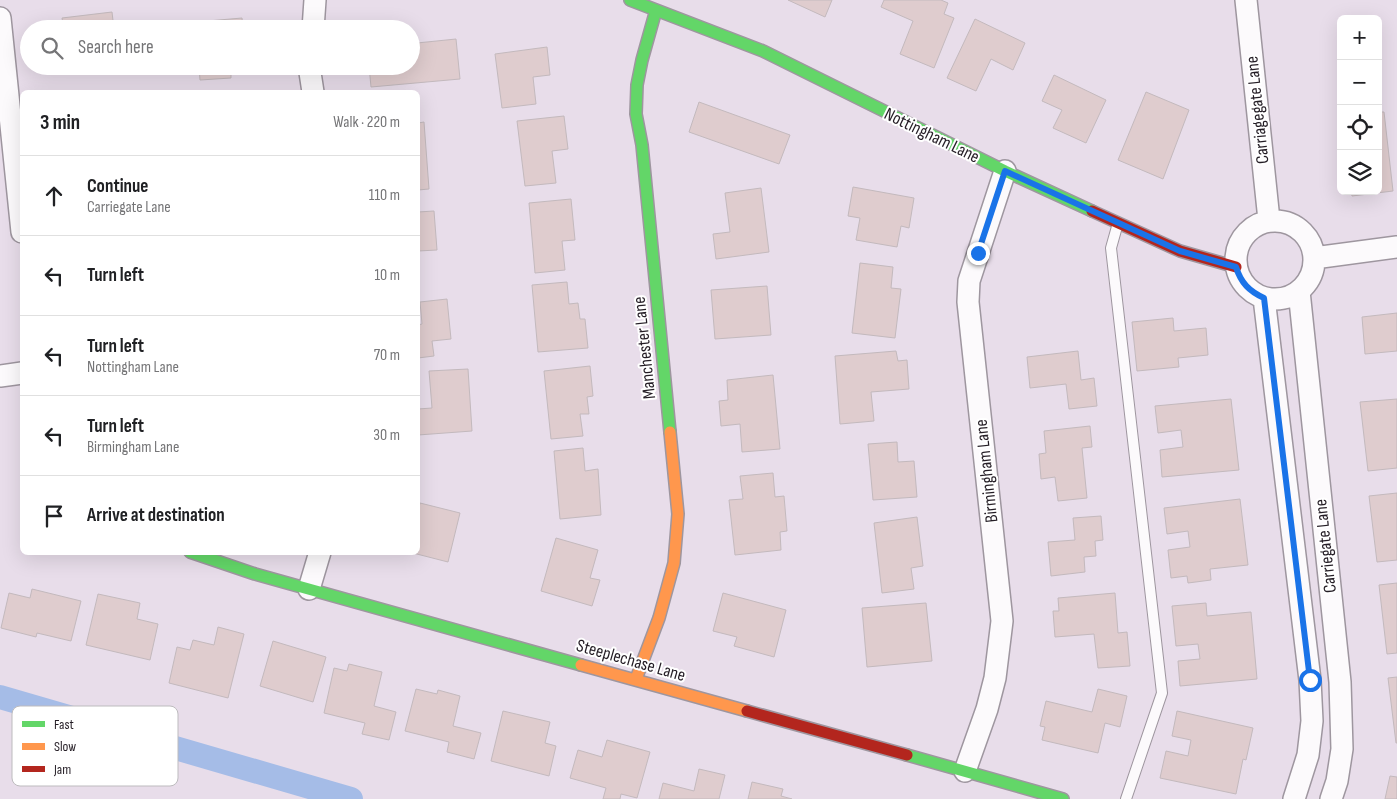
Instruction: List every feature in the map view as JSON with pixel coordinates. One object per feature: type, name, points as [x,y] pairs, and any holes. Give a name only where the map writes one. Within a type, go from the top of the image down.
[{"type":"street","points":[[314,20],[315,0]]},
{"type":"street","name":"Nottingham Lane","points":[[630,0],[763,51],[1005,171],[1180,251],[1236,267]]},
{"type":"street","name":"Carriagegate Lane","points":[[1246,0],[1269,220]]},
{"type":"street","name":"Manchester Lane","points":[[636,679],[659,618],[674,563],[678,514],[642,145],[636,110],[638,80],[656,10]]},
{"type":"street","points":[[0,18],[20,213]]},
{"type":"street","points":[[310,75],[312,90]]},
{"type":"street","name":"Birmingham Lane","points":[[965,771],[996,678],[1002,621],[968,302],[969,281],[1005,171]]},
{"type":"street","points":[[1269,220],[1295,225],[1305,234],[1312,245],[1314,258],[1313,271],[1307,282],[1288,297],[1276,299],[1264,298],[1246,286],[1239,278],[1235,254],[1239,242],[1246,232],[1257,224],[1269,220]]},
{"type":"street","points":[[1314,258],[1397,247]]},
{"type":"street","name":"Carriegate Lane","points":[[1298,291],[1340,682],[1342,749],[1337,781],[1331,799]]},
{"type":"street","name":"Carriegate Lane","points":[[1264,298],[1310,680],[1312,721],[1308,755],[1294,799]]},
{"type":"street","points":[[0,376],[20,373]]},
{"type":"street","name":"Steeplechase Lane","points":[[199,555],[308,589],[1063,799]]},
{"type":"street","points":[[308,589],[319,555]]},
{"type":"lane","points":[[1118,222],[1111,248],[1162,693],[1126,799]]},
{"type":"building","points":[[788,0],[832,0],[825,17]]},
{"type":"building","points":[[884,0],[941,0],[948,3],[944,14],[954,18],[934,68],[900,54],[913,21],[881,7]]},
{"type":"building","points":[[112,12],[113,20],[62,20],[62,18]]},
{"type":"building","points":[[242,18],[242,20],[219,20]]},
{"type":"building","points":[[975,19],[1025,43],[1013,70],[991,59],[976,91],[947,78]]},
{"type":"building","points":[[456,39],[460,79],[371,87],[370,75],[420,75],[420,43]]},
{"type":"building","points":[[547,47],[550,75],[533,77],[536,104],[502,108],[495,54]]},
{"type":"building","points":[[200,75],[231,75],[231,78],[200,80]]},
{"type":"building","points":[[1054,75],[1106,100],[1086,143],[1053,128],[1062,110],[1042,101]]},
{"type":"building","points":[[1146,92],[1189,110],[1163,179],[1118,160]]},
{"type":"building","points":[[699,102],[790,135],[779,164],[689,132]]},
{"type":"building","points":[[1382,112],[1384,112],[1393,191],[1382,192]]},
{"type":"building","points":[[564,116],[568,149],[552,151],[556,183],[525,186],[517,121]]},
{"type":"building","points":[[424,122],[429,189],[420,190],[420,123]]},
{"type":"building","points":[[853,187],[914,198],[909,228],[901,226],[897,247],[856,240],[860,218],[848,216]]},
{"type":"building","points":[[761,188],[769,252],[716,259],[713,234],[730,232],[725,193]]},
{"type":"building","points":[[571,199],[575,240],[562,241],[565,270],[535,273],[529,203]]},
{"type":"building","points":[[434,211],[437,250],[420,251],[420,212]]},
{"type":"building","points":[[860,263],[893,267],[891,288],[901,289],[895,338],[852,333]]},
{"type":"building","points":[[567,282],[569,304],[578,303],[580,319],[585,319],[588,348],[538,352],[532,285]]},
{"type":"building","points":[[767,286],[771,335],[715,339],[711,290]]},
{"type":"building","points":[[447,299],[451,339],[432,341],[434,356],[420,358],[420,324],[422,324],[420,302]]},
{"type":"building","points":[[1397,313],[1397,351],[1365,354],[1362,317]]},
{"type":"building","points":[[1173,318],[1174,331],[1206,328],[1208,355],[1178,358],[1179,367],[1137,371],[1132,322]]},
{"type":"building","points":[[896,351],[898,361],[907,360],[909,389],[871,392],[874,421],[840,424],[835,356]]},
{"type":"building","points":[[1078,351],[1081,380],[1094,378],[1097,406],[1069,409],[1066,384],[1030,388],[1027,357]]},
{"type":"building","points":[[590,366],[593,396],[587,397],[589,414],[580,414],[583,436],[551,439],[544,371]]},
{"type":"building","points":[[468,369],[472,431],[420,435],[420,409],[432,408],[429,371]]},
{"type":"building","points":[[773,375],[780,449],[742,452],[740,424],[721,426],[719,401],[728,400],[727,380]]},
{"type":"building","points":[[1231,399],[1239,470],[1162,477],[1160,450],[1183,447],[1181,430],[1158,433],[1155,406]]},
{"type":"building","points":[[1397,399],[1397,468],[1368,471],[1360,402]]},
{"type":"building","points":[[1090,426],[1092,447],[1082,448],[1087,498],[1058,501],[1055,477],[1041,479],[1039,454],[1046,453],[1044,431]]},
{"type":"building","points":[[897,442],[898,462],[914,461],[917,497],[873,500],[868,444]]},
{"type":"building","points":[[583,448],[585,471],[598,469],[601,515],[560,519],[554,451]]},
{"type":"building","points":[[773,473],[775,497],[784,496],[787,531],[780,532],[781,550],[735,555],[729,500],[743,499],[740,476]]},
{"type":"building","points":[[1397,493],[1397,560],[1377,562],[1369,496]]},
{"type":"building","points":[[1240,499],[1248,565],[1210,569],[1211,580],[1188,583],[1187,576],[1171,578],[1168,550],[1190,547],[1188,531],[1167,534],[1164,508]]},
{"type":"building","points":[[420,503],[460,513],[448,562],[420,555]]},
{"type":"building","points":[[1101,516],[1103,540],[1095,541],[1096,556],[1084,557],[1085,572],[1051,576],[1048,542],[1075,540],[1073,518]]},
{"type":"building","points":[[917,517],[923,566],[911,568],[914,589],[882,593],[874,523]]},
{"type":"building","points":[[556,538],[598,550],[590,578],[600,580],[592,606],[541,591]]},
{"type":"building","points":[[1397,583],[1397,653],[1387,654],[1379,585]]},
{"type":"building","points":[[32,589],[81,601],[71,641],[37,633],[36,637],[1,628],[9,593],[30,598]]},
{"type":"building","points":[[723,593],[786,610],[774,657],[734,646],[737,637],[713,631]]},
{"type":"building","points":[[1115,593],[1118,633],[1127,632],[1130,666],[1098,668],[1094,634],[1055,637],[1053,611],[1059,611],[1058,598]]},
{"type":"building","points":[[98,594],[140,603],[137,619],[158,624],[150,660],[86,645]]},
{"type":"building","points":[[926,603],[932,661],[867,667],[862,608]]},
{"type":"building","points":[[1206,603],[1207,616],[1251,612],[1257,679],[1180,686],[1178,661],[1200,659],[1198,644],[1176,646],[1172,606]]},
{"type":"building","points":[[218,627],[244,634],[228,698],[169,683],[177,647],[190,650],[193,640],[214,645]]},
{"type":"building","points":[[273,641],[326,657],[313,702],[260,686]]},
{"type":"building","points":[[349,664],[382,672],[374,706],[396,712],[389,740],[362,734],[365,723],[324,713],[334,668],[347,671]]},
{"type":"building","points":[[1397,677],[1397,743],[1396,743],[1388,678]]},
{"type":"building","points":[[416,689],[437,694],[438,690],[460,696],[453,726],[481,733],[474,759],[447,752],[449,742],[405,731]]},
{"type":"building","points":[[1098,689],[1127,696],[1120,727],[1105,723],[1098,753],[1042,740],[1045,727],[1040,726],[1046,701],[1092,712]]},
{"type":"building","points":[[503,711],[550,722],[545,743],[556,746],[549,776],[491,761]]},
{"type":"building","points":[[1177,711],[1253,728],[1246,760],[1243,759],[1236,794],[1160,778],[1166,751],[1188,756],[1191,740],[1172,736]]},
{"type":"building","points":[[607,740],[650,752],[637,798],[621,794],[620,799],[603,799],[606,788],[570,778],[578,750],[602,757]]},
{"type":"building","points":[[699,769],[725,775],[719,799],[659,799],[663,783],[694,791]]},
{"type":"building","points":[[1390,776],[1397,777],[1397,799],[1385,799]]},
{"type":"building","points":[[752,782],[783,789],[781,796],[792,799],[748,799]]},
{"type":"waterway","points":[[0,697],[31,706]]},
{"type":"waterway","points":[[178,749],[351,799]]},
{"type":"traffic: fast","points":[[630,0],[763,51],[1005,171],[1092,211]]},
{"type":"traffic: fast","points":[[656,10],[637,85],[636,114],[642,145],[670,432]]},
{"type":"traffic: fast","points":[[199,555],[255,574],[581,665]]},
{"type":"traffic: fast","points":[[907,755],[1063,799]]},
{"type":"traffic: slow","points":[[636,679],[659,618],[674,563],[678,514],[670,432]]},
{"type":"traffic: slow","points":[[581,665],[747,711]]},
{"type":"traffic: jam","points":[[1092,211],[1180,251],[1236,267]]},
{"type":"traffic: jam","points":[[747,711],[907,755]]},
{"type":"route","points":[[978,253],[1005,171],[1180,251],[1236,267],[1239,278],[1246,286],[1264,298],[1310,680]]}]
